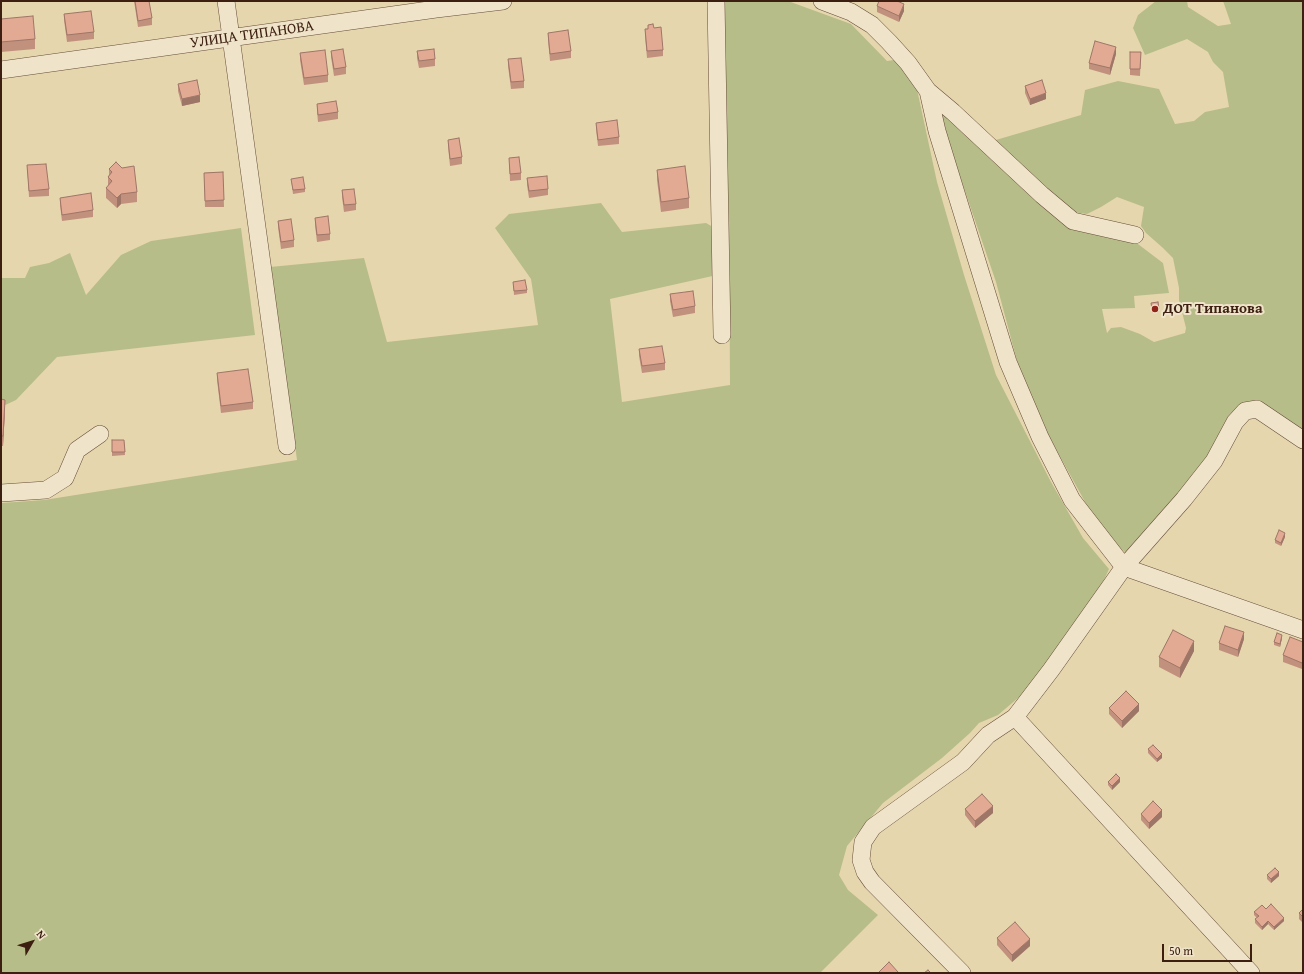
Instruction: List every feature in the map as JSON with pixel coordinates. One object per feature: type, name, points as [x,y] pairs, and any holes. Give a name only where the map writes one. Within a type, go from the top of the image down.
[{"type":"street","points":[[226,1],[287,446]]},
{"type":"street","name":"УЛИЦА ТИПАНОВА","points":[[1,70],[503,1]]},
{"type":"street","points":[[716,1],[722,335]]},
{"type":"street","points":[[822,1],[850,12],[872,25],[908,63],[928,91],[953,112],[1042,195],[1074,221],[1135,235]]},
{"type":"street","points":[[928,91],[937,131],[1008,362],[1040,437],[1072,500],[1124,567],[1303,630]]},
{"type":"street","points":[[962,973],[872,882],[865,872],[861,860],[863,842],[873,827],[964,762],[988,735],[1015,717],[1051,670],[1124,567],[1184,499],[1214,461],[1235,422],[1245,411],[1257,409],[1303,440]]},
{"type":"street","points":[[1,493],[46,490],[65,478],[77,450],[100,434]]},
{"type":"street","points":[[1015,717],[1251,973]]},
{"type":"green space","points":[[720,1],[788,1],[851,24],[887,61],[894,60],[915,80],[937,182],[964,275],[996,375],[1051,482],[1083,538],[1109,569],[1104,580],[1060,647],[1038,677],[1018,698],[998,715],[979,723],[942,758],[883,803],[847,846],[839,875],[848,890],[878,915],[820,973],[1,973],[1,503],[44,500],[297,460],[270,267],[364,258],[387,342],[538,325],[531,279],[495,228],[509,214],[601,203],[622,232],[706,223],[713,227],[717,275],[610,299],[622,402],[730,385],[729,218],[725,200]]},
{"type":"green space","points":[[1156,1],[1187,1],[1188,7],[1218,26],[1231,24],[1223,1],[1303,1],[1303,433],[1273,410],[1228,422],[1217,437],[1209,455],[1132,552],[1125,552],[1095,520],[1046,431],[1021,376],[996,282],[940,118],[944,113],[1068,228],[1134,241],[1163,263],[1169,293],[1134,296],[1135,308],[1102,309],[1107,333],[1111,328],[1121,327],[1140,334],[1154,342],[1185,333],[1186,328],[1179,300],[1179,288],[1173,258],[1146,233],[1141,226],[1144,207],[1117,197],[1087,214],[1073,212],[989,142],[1081,115],[1085,90],[1118,81],[1159,89],[1175,124],[1194,121],[1205,112],[1229,107],[1223,72],[1213,62],[1208,52],[1187,39],[1145,55],[1133,28],[1138,15]]},
{"type":"green space","points":[[241,228],[255,335],[57,357],[16,400],[1,407],[1,278],[25,278],[30,267],[49,263],[70,253],[86,295],[121,255],[151,241]]},
{"type":"building","points":[[135,1],[149,1],[152,18],[138,21]]},
{"type":"building","points":[[879,1],[897,1],[904,4],[899,16],[877,6]]},
{"type":"building","points":[[91,11],[94,32],[67,35],[64,14]]},
{"type":"building","points":[[33,16],[35,39],[1,42],[1,19]]},
{"type":"building","points":[[653,24],[654,28],[661,27],[663,50],[647,51],[645,29],[648,29],[648,25]]},
{"type":"building","points":[[568,30],[571,51],[550,54],[548,33]]},
{"type":"building","points":[[1095,41],[1116,47],[1110,68],[1089,63]]},
{"type":"building","points":[[343,49],[346,67],[334,69],[331,51]]},
{"type":"building","points":[[434,49],[435,59],[419,61],[417,51]]},
{"type":"building","points":[[325,50],[328,75],[304,78],[300,53]]},
{"type":"building","points":[[1130,52],[1141,52],[1140,69],[1130,69]]},
{"type":"building","points":[[521,58],[524,81],[511,82],[508,59]]},
{"type":"building","points":[[197,80],[200,95],[182,99],[178,84]]},
{"type":"building","points":[[1042,80],[1046,93],[1030,99],[1025,86]]},
{"type":"building","points":[[336,101],[338,112],[318,115],[317,104]]},
{"type":"building","points":[[617,120],[619,137],[598,140],[596,123]]},
{"type":"building","points":[[459,138],[462,157],[450,159],[448,140]]},
{"type":"building","points":[[519,157],[521,173],[510,174],[509,158]]},
{"type":"building","points":[[116,162],[122,168],[134,166],[137,192],[121,194],[117,198],[106,188],[112,181],[108,177],[112,172],[109,169]]},
{"type":"building","points":[[46,164],[49,189],[29,191],[27,165]]},
{"type":"building","points":[[685,166],[689,198],[661,202],[657,170]]},
{"type":"building","points":[[223,172],[224,200],[205,201],[204,173]]},
{"type":"building","points":[[547,176],[548,189],[529,191],[527,178]]},
{"type":"building","points":[[303,177],[305,189],[293,190],[291,179]]},
{"type":"building","points":[[354,189],[356,204],[344,205],[342,190]]},
{"type":"building","points":[[91,193],[93,210],[62,215],[60,198]]},
{"type":"building","points":[[328,216],[330,234],[317,235],[315,218]]},
{"type":"building","points":[[291,219],[294,240],[281,242],[278,221]]},
{"type":"building","points":[[525,280],[527,290],[514,291],[513,282]]},
{"type":"building","points":[[693,291],[695,306],[673,310],[670,294]]},
{"type":"building","points":[[1158,302],[1159,309],[1152,309],[1151,303]]},
{"type":"building","points":[[662,346],[665,363],[642,366],[639,349]]},
{"type":"building","points":[[248,369],[253,402],[221,406],[217,373]]},
{"type":"building","points":[[1,399],[5,400],[3,436],[1,436]]},
{"type":"building","points":[[112,440],[124,440],[125,452],[112,452]]},
{"type":"building","points":[[1279,530],[1285,533],[1281,543],[1275,540]]},
{"type":"building","points":[[1225,626],[1244,632],[1238,650],[1219,643]]},
{"type":"building","points":[[1173,630],[1194,641],[1180,668],[1159,657]]},
{"type":"building","points":[[1277,633],[1282,635],[1280,644],[1274,642]]},
{"type":"building","points":[[1290,637],[1303,642],[1302,663],[1283,655]]},
{"type":"building","points":[[1126,691],[1139,704],[1122,721],[1109,708]]},
{"type":"building","points":[[1153,745],[1162,754],[1157,759],[1148,749]]},
{"type":"building","points":[[1116,774],[1120,778],[1112,786],[1108,782]]},
{"type":"building","points":[[982,794],[993,806],[975,821],[965,809]]},
{"type":"building","points":[[1153,801],[1162,810],[1149,823],[1141,814]]},
{"type":"building","points":[[1275,868],[1279,872],[1271,879],[1267,875]]},
{"type":"building","points":[[1271,904],[1284,918],[1274,927],[1268,921],[1262,927],[1255,919],[1259,916],[1254,912],[1262,905],[1266,909]]},
{"type":"building","points":[[1303,909],[1303,917],[1299,913]]},
{"type":"building","points":[[1015,922],[1030,939],[1012,955],[997,938]]},
{"type":"building","points":[[889,962],[898,972],[897,973],[879,972]]},
{"type":"building","points":[[928,970],[931,973],[924,973]]},
{"type":"place","name":"ДОТ Типанова","points":[[1155,309]]}]
